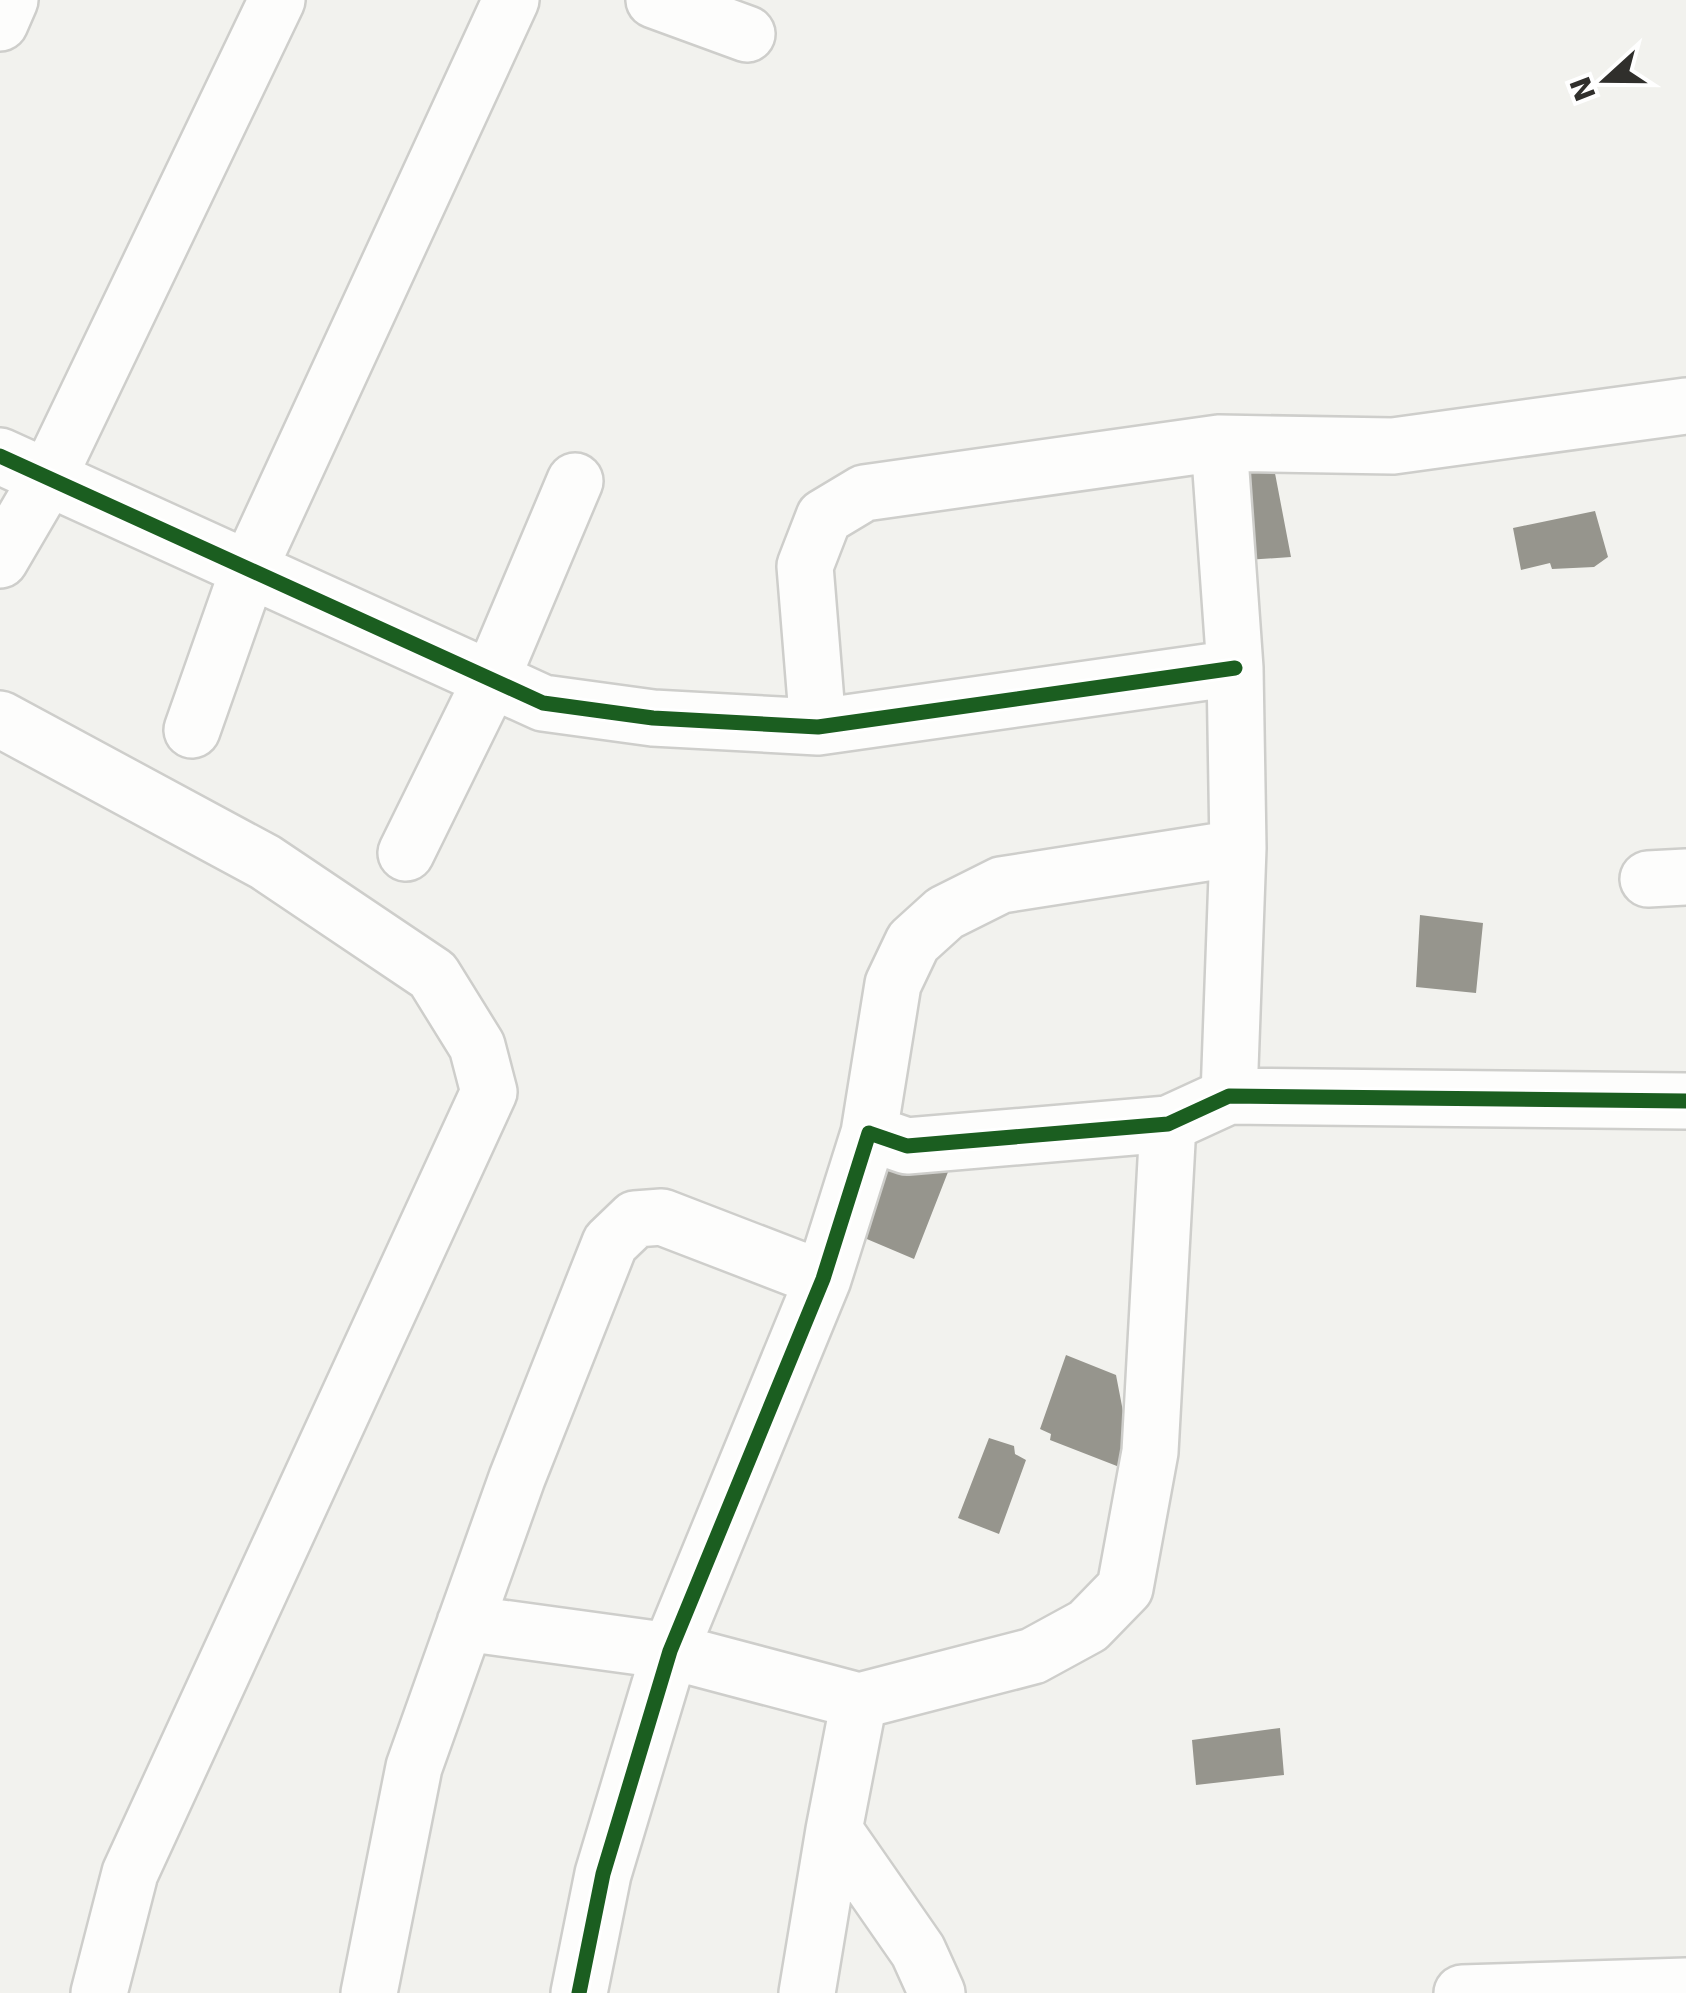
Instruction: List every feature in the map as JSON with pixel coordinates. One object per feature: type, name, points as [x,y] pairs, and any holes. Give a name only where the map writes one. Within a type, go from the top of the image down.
[{"type":"street","points":[[0,23],[10,0]]},
{"type":"street","points":[[0,560],[24,467],[276,0]]},
{"type":"street","points":[[192,730],[248,570],[512,0]]},
{"type":"street","points":[[654,0],[746,34]]},
{"type":"street","points":[[818,727],[805,566],[824,517],[864,494],[1220,443],[1393,446],[1686,406]]},
{"type":"street","points":[[1220,443],[1235,668],[1238,848],[1229,1096]]},
{"type":"street","points":[[24,467],[543,703],[653,718],[818,727],[1235,668]]},
{"type":"street","points":[[406,853],[491,680],[575,481]]},
{"type":"street","points":[[0,719],[265,862],[434,976],[476,1046],[489,1092],[130,1873],[100,1993]]},
{"type":"street","points":[[580,1993],[603,1874],[670,1651],[823,1280],[869,1133],[893,984],[913,942],[945,913],[1001,885],[1238,848]]},
{"type":"street","points":[[869,1133],[906,1146],[1168,1124],[1229,1096],[1686,1101]]},
{"type":"street","points":[[464,1623],[670,1651],[859,1701],[1033,1656],[1088,1626],[1125,1588],[1150,1452],[1168,1124]]},
{"type":"street","points":[[368,1993],[414,1767],[464,1623],[610,1242],[636,1219],[662,1218],[823,1280]]},
{"type":"street","points":[[807,1993],[859,1701]]},
{"type":"street","points":[[834,1830],[918,1952],[936,1993]]},
{"type":"street","points":[[1462,1993],[1686,1986]]},
{"type":"building","points":[[1274,468],[1291,557],[1246,560],[1230,472]]},
{"type":"building","points":[[1595,511],[1608,557],[1594,567],[1552,569],[1550,563],[1521,570],[1513,528]]},
{"type":"building","points":[[1420,915],[1483,923],[1476,993],[1416,987]]},
{"type":"building","points":[[886,1150],[948,1172],[914,1259],[855,1234]]},
{"type":"building","points":[[1066,1355],[1116,1375],[1127,1432],[1122,1468],[1050,1440],[1051,1434],[1040,1429]]},
{"type":"building","points":[[989,1438],[1014,1446],[1015,1454],[1026,1460],[999,1534],[958,1518]]},
{"type":"building","points":[[1280,1728],[1284,1775],[1196,1785],[1192,1740]]},
{"type":"cycle path","points":[[0,456],[543,703],[653,718],[818,727],[1235,668]]},
{"type":"cycle path","points":[[579,1993],[603,1874],[670,1651],[823,1279],[869,1133],[907,1146],[1168,1124],[1229,1096],[1686,1101]]}]
